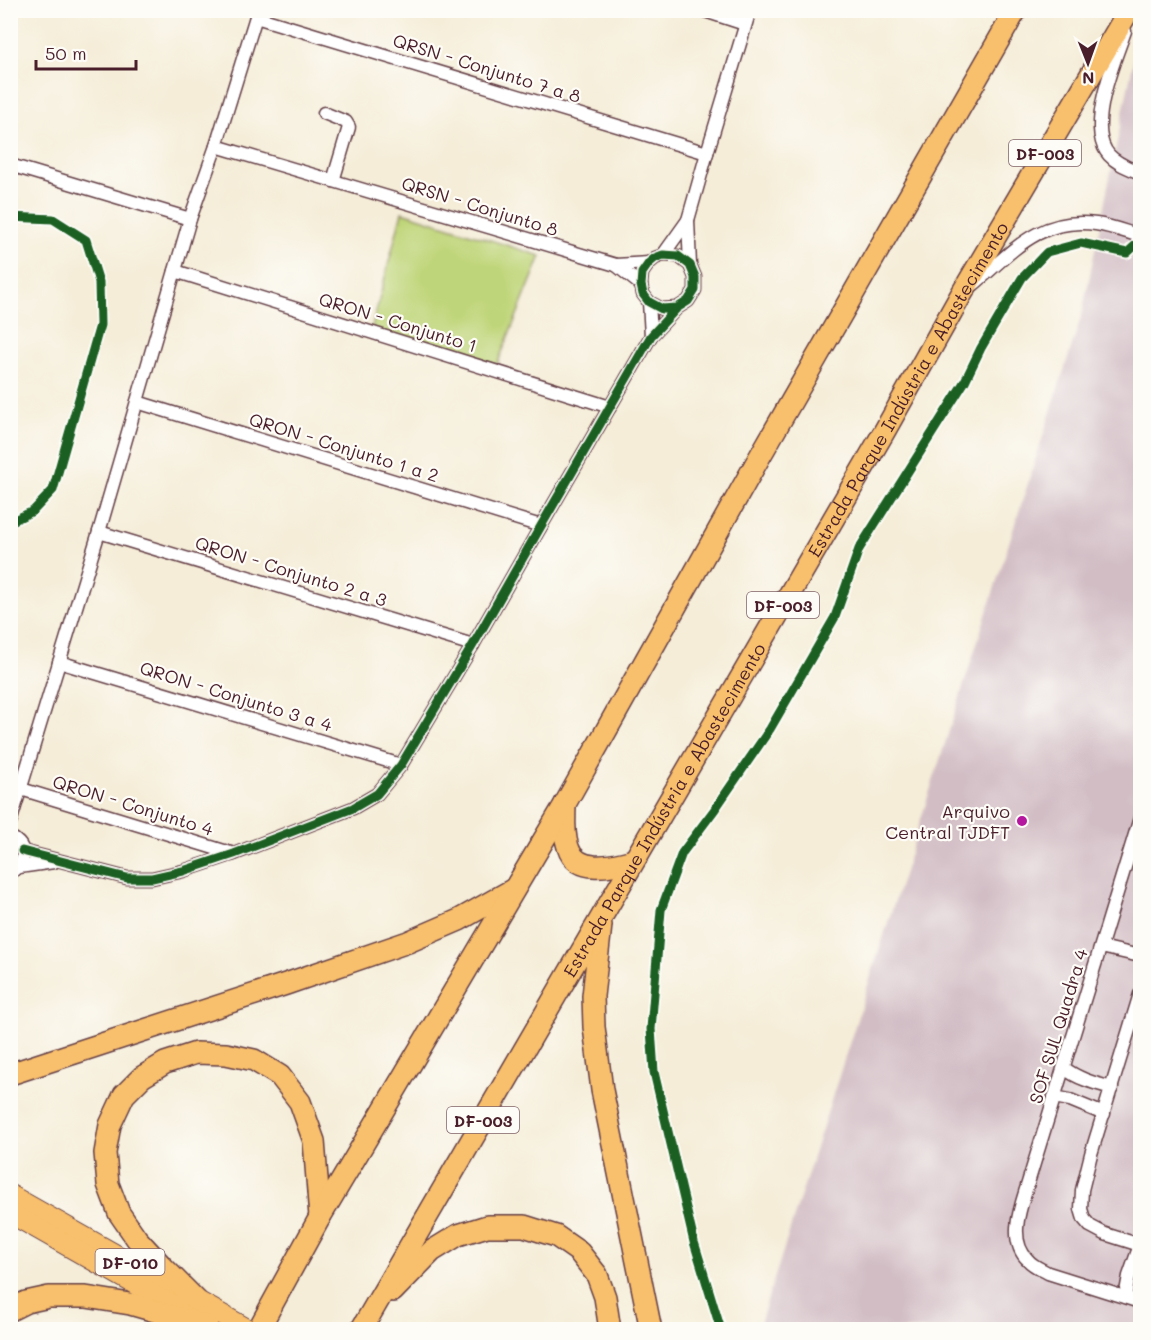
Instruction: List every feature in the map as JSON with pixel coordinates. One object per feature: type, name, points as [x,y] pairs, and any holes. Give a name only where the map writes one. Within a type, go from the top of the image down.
[{"type":"highway","points":[[263,1321],[320,1217],[566,804],[759,458],[1016,10]]},
{"type":"highway","name":"Estrada Parque Indústria e Abastecimento","points":[[362,1327],[878,442],[961,295],[1131,10]]},
{"type":"highway","points":[[566,804],[565,834],[567,847],[572,857],[592,866],[613,866],[634,860]]},
{"type":"highway","points":[[10,1074],[408,942],[459,920],[515,889]]},
{"type":"highway","points":[[603,914],[592,996],[594,1027],[602,1090],[651,1329]]},
{"type":"highway","points":[[196,1300],[137,1239],[119,1213],[108,1184],[105,1153],[110,1125],[124,1095],[142,1077],[165,1063],[196,1053],[226,1054],[254,1060],[280,1076],[300,1102],[314,1141],[320,1217]]},
{"type":"highway","points":[[362,1327],[400,1283],[432,1251],[458,1235],[487,1226],[524,1227],[556,1236],[579,1252],[597,1275],[605,1297],[610,1329]]},
{"type":"highway","points":[[10,1310],[26,1302],[49,1297],[86,1297],[130,1304],[211,1328]]},
{"type":"main road","name":"DF-010","points":[[10,1195],[249,1329]]},
{"type":"main road","name":"DF-010","points":[[10,1213],[211,1328]]},
{"type":"street","points":[[702,10],[746,24]]},
{"type":"street","points":[[22,851],[127,878],[152,878],[183,871],[234,854],[353,807],[377,794],[401,765],[473,645],[651,336],[677,308],[688,301],[694,290],[695,277],[690,265],[688,220],[750,10]]},
{"type":"street","points":[[1131,10],[1103,97],[1100,126],[1101,142],[1108,154],[1120,165],[1140,173]]},
{"type":"street","points":[[10,823],[99,532],[190,219],[216,146],[257,14]]},
{"type":"street","name":"QRSN - Conjunto 7 a 8","points":[[257,14],[706,153]]},
{"type":"street","points":[[324,113],[346,122],[349,127],[333,181]]},
{"type":"street","name":"QRSN - Conjunto 8","points":[[216,146],[616,265],[649,263]]},
{"type":"street","points":[[10,165],[190,219]]},
{"type":"street","points":[[663,255],[688,220]]},
{"type":"street","points":[[961,295],[1031,236],[1045,229],[1062,224],[1097,224],[1140,236]]},
{"type":"street","points":[[677,308],[662,309],[649,302],[640,285],[642,273],[649,263],[663,255],[678,256],[690,265]]},
{"type":"street","name":"QRSN - Conjunto 8","points":[[616,265],[640,285]]},
{"type":"street","name":"QRON - Conjunto 1","points":[[175,271],[610,407]]},
{"type":"street","points":[[649,302],[651,336]]},
{"type":"street","name":"QRON - Conjunto 1 a 2","points":[[137,402],[541,526]]},
{"type":"street","name":"QRON - Conjunto 2 a 3","points":[[99,532],[473,645]]},
{"type":"street","name":"QRON - Conjunto 3 a 4","points":[[60,662],[401,765]]},
{"type":"street","name":"QRON - Conjunto 4","points":[[21,789],[234,854]]},
{"type":"street","name":"SOF SUL Quadra 4","points":[[1125,1297],[1035,1267],[1026,1258],[1017,1232],[1019,1213],[1140,818]]},
{"type":"street","points":[[10,837],[14,838],[22,851],[22,859],[15,870]]},
{"type":"street","points":[[15,870],[61,861]]},
{"type":"street","points":[[1101,946],[1140,956]]},
{"type":"street","points":[[1140,994],[1091,1154],[1082,1190],[1081,1209],[1084,1219],[1090,1226],[1105,1234],[1140,1245],[1129,1276],[1125,1297],[1140,1302]]},
{"type":"street","points":[[1064,1068],[1074,1076],[1112,1088]]},
{"type":"street","points":[[1054,1097],[1070,1100],[1104,1114]]},
{"type":"shaded area","points":[[1140,36],[1140,1329],[758,1330],[1082,314]]},
{"type":"green space","points":[[402,212],[541,256],[496,367],[371,331]]},
{"type":"cycle path","points":[[10,217],[53,219],[86,240],[99,282],[100,325],[53,490],[33,511],[10,522]]},
{"type":"cycle path","points":[[721,1330],[694,1242],[654,1072],[651,1029],[661,910],[682,853],[770,729],[835,617],[859,549],[965,381],[981,348],[1022,278],[1047,252],[1081,243],[1127,253],[1140,241]]},
{"type":"cycle path","points":[[22,851],[127,878],[152,878],[183,871],[234,854],[353,808],[377,794],[401,765],[473,645],[651,336],[677,308],[688,301],[695,290],[695,277],[690,265],[678,256],[663,255],[649,263],[642,273],[643,294],[649,302],[662,309],[677,308]]},
{"type":"place","name":"Arquivo Central TJDFT","points":[[1022,821]]}]
